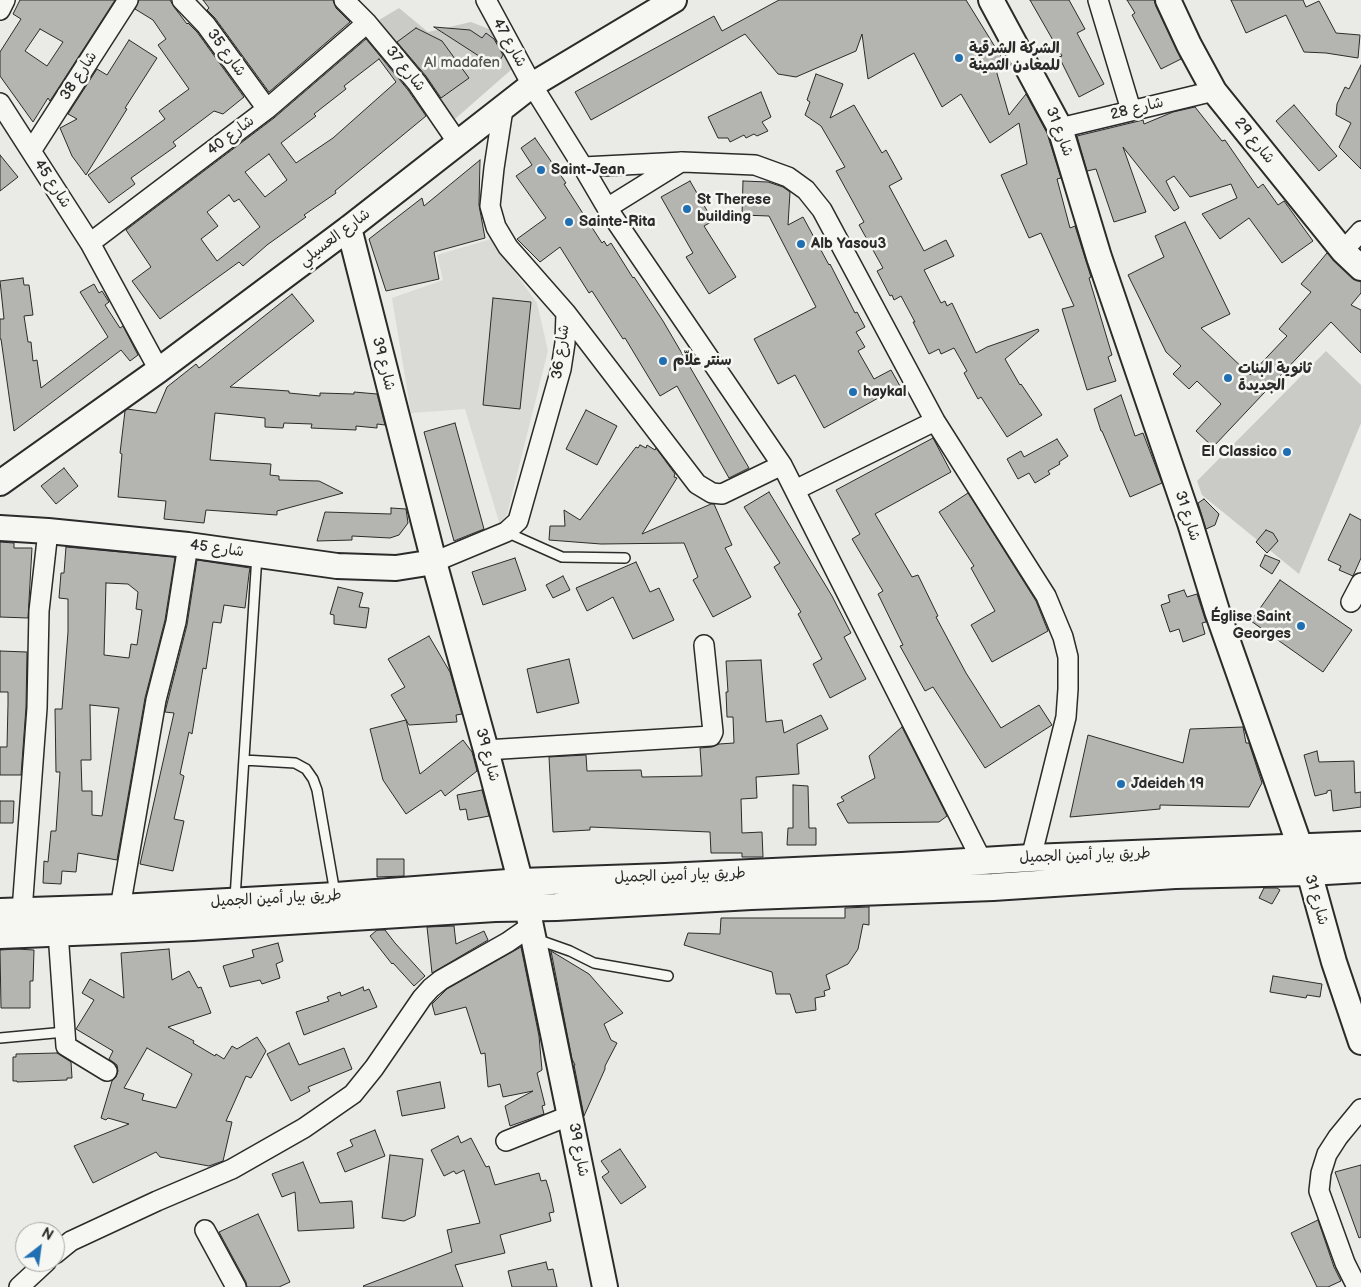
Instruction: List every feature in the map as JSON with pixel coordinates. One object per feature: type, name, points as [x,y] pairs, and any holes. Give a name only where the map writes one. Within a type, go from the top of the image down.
[{"type":"main road","name":"طريق بيار أمين الجميل","points":[[11,912],[336,896],[521,882],[665,877],[1299,846],[1361,845]]},
{"type":"main road","name":"طريق بيار أمين الجميل","points":[[0,935],[193,927],[531,924],[565,906],[751,896],[993,887],[1175,875],[1361,869]]},
{"type":"street","points":[[0,10],[6,0]]},
{"type":"street","name":"شارع 38","points":[[31,151],[128,0]]},
{"type":"street","name":"شارع 35","points":[[182,0],[206,25],[266,109]]},
{"type":"street","name":"شارع 37","points":[[344,0],[367,23],[417,82],[458,143]]},
{"type":"street","name":"شارع 47","points":[[486,0],[532,85],[607,208],[782,465],[982,861]]},
{"type":"street","name":"شارع العسيلي","points":[[0,483],[160,370],[349,228],[532,85],[674,0]]},
{"type":"street","name":"شارع 31","points":[[991,0],[1060,128],[1099,257],[1218,611],[1309,872],[1334,962],[1361,1042]]},
{"type":"street","points":[[1098,0],[1131,110]]},
{"type":"street","name":"شارع 29","points":[[1168,0],[1214,91],[1343,251],[1361,268]]},
{"type":"street","name":"شارع 40","points":[[90,242],[266,109],[367,23]]},
{"type":"street","name":"شارع 28","points":[[1060,128],[1214,91]]},
{"type":"street","name":"شارع 45","points":[[0,103],[90,242],[160,370]]},
{"type":"street","name":"شارع 36","points":[[434,562],[506,532],[515,525],[520,516],[561,369],[565,343],[566,312],[508,247],[492,216],[491,194],[503,109]]},
{"type":"street","points":[[607,208],[682,162]]},
{"type":"street","points":[[583,167],[682,162],[755,165],[788,176],[806,190],[822,210],[935,421],[1046,596],[1063,636],[1068,657],[1066,718],[1031,858]]},
{"type":"street","name":"شارع 39","points":[[349,228],[434,562],[521,882],[606,1287]]},
{"type":"street","points":[[1343,251],[1361,231]]},
{"type":"street","points":[[566,312],[698,484],[704,489],[712,493],[722,494],[782,465]]},
{"type":"street","points":[[795,490],[935,421]]},
{"type":"street","name":"شارع 45","points":[[0,528],[48,530],[188,545],[337,566],[396,568],[434,562]]},
{"type":"street","points":[[11,912],[37,708],[39,611],[48,530]]},
{"type":"street","points":[[120,908],[156,700],[176,622],[188,545]]},
{"type":"street","points":[[1351,602],[1361,583]]},
{"type":"street","points":[[486,750],[712,736],[714,732],[704,645]]},
{"type":"street","points":[[65,1245],[70,1241],[157,1201],[232,1169],[304,1128],[353,1094],[374,1068],[422,998],[431,988],[441,980],[508,942],[531,924]]},
{"type":"street","points":[[58,932],[66,1046],[107,1071]]},
{"type":"street","points":[[1357,1287],[1345,1263],[1319,1191],[1321,1173],[1327,1154],[1338,1137],[1361,1110]]},
{"type":"street","points":[[506,1141],[571,1115]]},
{"type":"street","points":[[205,1230],[236,1287]]},
{"type":"street","points":[[19,1287],[35,1272]]},
{"type":"lane","points":[[506,532],[562,557],[625,558]]},
{"type":"lane","points":[[235,901],[257,555]]},
{"type":"lane","points":[[244,760],[295,763],[306,769],[314,779],[336,896]]},
{"type":"lane","points":[[531,924],[570,950],[594,963],[668,976]]},
{"type":"lane","points":[[0,1038],[65,1032]]},
{"type":"shaded area","points":[[491,239],[537,303],[548,351],[507,514],[500,525],[465,409],[411,413],[392,298],[443,280],[437,255]]},
{"type":"green space","name":"Al madafen","points":[[399,8],[428,32],[471,22],[494,31],[510,51],[512,69],[455,119],[379,20]]},
{"type":"green space","name":"El Classico","points":[[1326,351],[1361,385],[1361,423],[1299,574],[1202,495],[1197,481]]},
{"type":"building","points":[[20,0],[115,0],[50,101],[48,98],[33,122],[0,76],[0,52],[21,19],[13,14]],"holes":[[[40,29],[63,42],[47,66],[25,51]]]},
{"type":"building","points":[[139,0],[170,0],[187,24],[197,32],[244,97],[223,114],[214,111],[173,142],[176,146],[131,178],[135,184],[109,203],[88,175],[165,119],[159,111],[189,89],[158,45],[166,39],[153,20],[135,9]]},
{"type":"building","points":[[203,0],[333,0],[336,8],[350,22],[269,92],[215,18],[207,10],[209,8]]},
{"type":"building","points":[[779,0],[966,0],[1005,63],[996,70],[1009,115],[1026,94],[1047,133],[1061,178],[1057,179],[1070,228],[1075,226],[1091,277],[1089,278],[1112,355],[1108,357],[1116,381],[1087,390],[1062,309],[1074,306],[1041,233],[1029,238],[1001,175],[1027,164],[1019,123],[990,143],[961,94],[942,107],[914,53],[868,79],[862,34],[856,51],[796,77],[778,74],[745,34],[591,120],[575,92],[714,16],[722,31]]},
{"type":"building","points":[[1030,0],[1069,0],[1085,29],[1077,33],[1104,84],[1079,97],[1059,57],[1062,56]]},
{"type":"building","points":[[1127,0],[1154,0],[1181,59],[1161,69],[1132,15],[1135,13]]},
{"type":"building","points":[[1231,0],[1303,0],[1306,7],[1319,1],[1336,33],[1360,35],[1358,58],[1304,52],[1286,15],[1246,33]]},
{"type":"building","points":[[434,27],[470,30],[482,38],[486,33],[494,39],[503,55],[496,67]]},
{"type":"building","points":[[416,28],[442,41],[469,78],[441,98],[426,76],[397,42]]},
{"type":"building","points":[[366,39],[408,90],[426,116],[335,191],[336,193],[304,215],[306,217],[267,245],[243,266],[239,262],[160,319],[132,281],[151,267],[126,230],[274,118]],"holes":[[[379,59],[396,82],[333,138],[296,163],[281,143],[316,116],[314,114],[346,89],[344,86]],[[269,154],[287,180],[265,197],[245,172]],[[229,195],[234,202],[239,199],[260,227],[217,261],[201,239],[218,226],[207,212]]]},
{"type":"building","points":[[129,40],[157,58],[86,175],[72,156],[60,128],[77,119],[68,114],[97,69],[107,75]]},
{"type":"building","points":[[1361,65],[1361,169],[1339,147],[1351,123],[1336,115],[1337,104],[1345,87],[1349,89]]},
{"type":"building","points":[[816,74],[843,84],[830,118],[854,105],[882,153],[886,150],[902,179],[889,186],[924,251],[946,240],[954,256],[924,270],[941,303],[945,301],[947,306],[952,303],[976,353],[987,347],[1038,329],[1039,331],[1005,359],[1020,385],[1042,415],[1007,437],[981,397],[978,399],[964,373],[967,371],[954,348],[941,354],[939,349],[929,354],[901,296],[894,300],[892,295],[890,296],[877,271],[883,268],[859,225],[864,222],[836,171],[845,167],[821,126],[805,115],[810,102],[807,100]]},
{"type":"building","points":[[761,92],[771,117],[762,122],[768,131],[746,138],[744,135],[730,142],[728,138],[718,138],[708,117]]},
{"type":"building","points":[[1294,105],[1337,156],[1319,171],[1276,121]]},
{"type":"building","points":[[1195,107],[1222,141],[1225,140],[1258,188],[1263,184],[1278,205],[1284,201],[1313,241],[1282,263],[1249,218],[1220,239],[1202,214],[1237,198],[1231,184],[1190,197],[1174,176],[1166,181],[1179,208],[1174,211],[1123,147],[1146,212],[1114,222],[1096,169],[1087,171],[1077,136],[1143,120],[1144,124],[1173,112]]},
{"type":"building","points":[[535,138],[566,183],[564,184],[602,243],[604,241],[607,246],[611,243],[663,321],[749,468],[729,478],[677,386],[660,396],[625,338],[623,339],[592,291],[589,293],[560,247],[540,262],[517,239],[546,218],[516,176],[532,165],[521,148]]},
{"type":"building","points":[[0,155],[18,177],[0,191]]},
{"type":"building","points":[[480,160],[479,205],[485,238],[434,252],[439,279],[386,291],[369,239],[422,198],[424,206]]},
{"type":"building","points":[[690,181],[713,221],[704,226],[736,277],[709,294],[686,257],[693,253],[661,197]]},
{"type":"building","points":[[743,181],[768,182],[783,187],[790,192],[788,225],[803,217],[855,313],[857,312],[865,327],[856,332],[865,347],[858,351],[874,379],[891,370],[900,386],[824,428],[795,375],[778,384],[754,339],[816,307],[769,216],[742,215]]},
{"type":"building","points":[[1185,222],[1230,314],[1201,328],[1250,375],[1287,336],[1279,329],[1311,292],[1301,284],[1327,253],[1352,278],[1361,281],[1361,293],[1351,305],[1361,310],[1361,353],[1331,322],[1213,447],[1196,431],[1221,404],[1197,381],[1189,389],[1173,374],[1181,366],[1166,352],[1128,275],[1164,257],[1155,236]]},
{"type":"building","points":[[23,278],[24,285],[29,285],[33,315],[24,316],[28,342],[31,342],[33,361],[37,360],[41,388],[108,337],[80,292],[94,284],[99,293],[102,291],[109,302],[105,305],[120,328],[123,326],[138,355],[130,361],[121,350],[14,431],[0,339],[0,319],[4,319],[0,281]]},
{"type":"building","points":[[292,294],[314,321],[230,387],[289,391],[289,393],[320,396],[320,393],[354,394],[354,392],[377,394],[385,425],[377,424],[377,428],[356,426],[356,430],[311,428],[312,424],[284,423],[283,428],[265,427],[265,418],[215,413],[210,460],[271,464],[270,475],[279,476],[279,480],[319,481],[343,493],[277,511],[277,515],[206,510],[204,523],[164,519],[166,501],[118,497],[122,454],[120,453],[125,411],[127,409],[156,413],[167,387],[196,364],[199,368]]},
{"type":"building","points":[[493,298],[531,302],[520,409],[483,405]]},
{"type":"building","points":[[1121,395],[1135,436],[1143,433],[1162,483],[1130,497],[1101,431],[1094,409]]},
{"type":"building","points":[[586,410],[617,426],[597,465],[566,449]]},
{"type":"building","points":[[455,423],[484,529],[454,541],[424,432]]},
{"type":"building","points":[[933,438],[951,472],[875,514],[912,577],[918,575],[938,616],[936,617],[966,673],[1001,728],[1039,705],[1052,725],[985,768],[933,687],[925,691],[900,646],[903,645],[878,594],[883,591],[852,539],[860,534],[836,490]]},
{"type":"building","points":[[1057,439],[1068,456],[1059,462],[1060,464],[1048,471],[1050,474],[1035,483],[1029,473],[1018,479],[1007,459],[1021,451],[1024,457]]},
{"type":"building","points":[[640,445],[646,448],[647,445],[655,450],[656,448],[675,474],[674,477],[677,478],[642,534],[714,504],[732,545],[725,548],[751,597],[713,617],[693,580],[698,577],[684,543],[601,544],[549,540],[550,526],[565,526],[564,510],[580,520],[636,447],[638,448]]},
{"type":"building","points":[[64,468],[78,486],[56,504],[41,486]]},
{"type":"building","points":[[769,492],[832,596],[851,633],[844,637],[866,679],[830,698],[813,664],[822,659],[798,614],[801,612],[774,567],[780,563],[744,507]]},
{"type":"building","points":[[968,493],[1036,601],[1048,631],[992,662],[971,625],[995,611],[971,568],[974,566],[939,512]]},
{"type":"building","points":[[1204,499],[1219,514],[1215,525],[1206,529],[1198,503]]},
{"type":"building","points":[[391,508],[406,509],[408,523],[399,535],[390,538],[352,536],[352,540],[317,541],[325,512],[391,514]]},
{"type":"building","points":[[1350,514],[1361,520],[1361,558],[1353,576],[1339,570],[1341,566],[1328,560]]},
{"type":"building","points":[[1266,530],[1273,533],[1278,541],[1267,553],[1256,542]]},
{"type":"building","points":[[0,542],[14,543],[14,548],[32,548],[28,618],[0,617]]},
{"type":"building","points":[[66,547],[175,557],[165,620],[145,698],[117,860],[78,853],[76,872],[62,871],[61,884],[43,883],[44,861],[48,862],[51,831],[56,831],[60,772],[56,772],[55,709],[62,709],[68,632],[68,599],[59,598],[61,573],[64,573]],"holes":[[[106,583],[128,584],[138,592],[136,609],[142,610],[137,645],[131,644],[129,658],[104,655]],[[90,705],[119,708],[102,816],[92,815],[92,791],[82,791],[81,760],[91,760]]]},
{"type":"building","points":[[1265,555],[1280,561],[1272,574],[1260,566]]},
{"type":"building","points":[[515,558],[526,590],[483,605],[472,572]]},
{"type":"building","points":[[197,560],[250,568],[245,608],[224,605],[221,623],[213,622],[206,669],[203,668],[192,734],[189,732],[180,774],[184,776],[174,819],[184,821],[173,871],[140,864],[174,713],[165,712],[187,625]]},
{"type":"building","points":[[636,562],[650,592],[659,588],[674,620],[633,639],[613,597],[587,611],[576,588]]},
{"type":"building","points":[[563,576],[570,590],[553,598],[546,585]]},
{"type":"building","name":"Église Saint Georges","points":[[1280,580],[1352,630],[1323,672],[1251,621]]},
{"type":"building","points":[[338,587],[363,593],[359,607],[369,608],[366,628],[334,624],[334,615],[330,614]]},
{"type":"building","points":[[1184,590],[1187,597],[1197,594],[1206,622],[1202,623],[1205,634],[1183,642],[1179,629],[1170,632],[1161,605],[1170,602],[1168,595]]},
{"type":"building","points":[[429,636],[450,672],[462,714],[456,715],[457,722],[409,725],[391,695],[405,687],[388,659]]},
{"type":"building","points":[[0,651],[27,652],[26,707],[21,775],[0,775],[0,747],[7,747],[8,692],[0,692]]},
{"type":"building","points":[[569,659],[579,703],[537,713],[527,669]]},
{"type":"building","points":[[761,660],[766,722],[782,720],[784,733],[821,715],[828,729],[797,744],[799,774],[756,777],[757,798],[741,799],[742,833],[762,832],[763,857],[742,857],[742,853],[711,853],[710,832],[590,827],[590,830],[553,832],[549,757],[586,755],[587,771],[641,770],[642,777],[702,776],[700,748],[734,743],[733,717],[727,717],[726,661]]},
{"type":"building","points":[[406,720],[420,774],[463,740],[472,752],[477,771],[445,796],[441,790],[406,814],[383,780],[370,729]]},
{"type":"building","points":[[902,727],[947,816],[939,822],[848,823],[837,804],[844,801],[841,797],[875,778],[869,756]]},
{"type":"building","points":[[1243,727],[1246,743],[1249,743],[1262,783],[1249,807],[1160,805],[1160,809],[1070,817],[1088,735],[1183,763],[1190,729]]},
{"type":"building","points":[[1317,751],[1319,762],[1354,761],[1355,793],[1361,792],[1361,807],[1333,811],[1331,790],[1315,796],[1304,755]]},
{"type":"building","points":[[793,785],[808,786],[809,828],[816,828],[816,845],[787,845],[788,828],[793,828]]},
{"type":"building","points":[[482,790],[489,816],[468,820],[466,809],[460,810],[457,795]]},
{"type":"building","points":[[0,801],[14,801],[13,823],[0,823]]},
{"type":"building","points":[[377,859],[404,859],[404,876],[377,877]]},
{"type":"building","points":[[1264,888],[1277,888],[1280,890],[1272,904],[1259,898]]},
{"type":"building","points":[[869,907],[869,925],[863,924],[858,949],[848,964],[826,975],[830,989],[824,991],[825,996],[815,998],[816,1010],[796,1013],[790,994],[776,994],[772,972],[684,945],[688,933],[720,934],[721,918],[845,918],[845,908]]},
{"type":"building","points":[[454,926],[456,944],[484,931],[488,940],[432,973],[427,927]]},
{"type":"building","points":[[377,930],[385,930],[425,976],[414,986],[392,964],[370,936]]},
{"type":"building","points":[[278,943],[283,961],[276,964],[280,978],[262,984],[260,980],[230,987],[223,966],[254,957],[252,950]]},
{"type":"building","points":[[521,947],[539,1036],[542,1070],[537,1073],[545,1105],[542,1106],[544,1114],[510,1126],[505,1106],[533,1091],[503,1097],[500,1084],[488,1087],[485,1053],[481,1054],[466,1007],[435,1015],[432,1004],[447,989]]},
{"type":"building","points":[[169,949],[172,980],[189,971],[198,988],[201,987],[211,1013],[168,1027],[194,1041],[193,1043],[215,1056],[216,1054],[224,1059],[232,1046],[237,1049],[257,1037],[266,1051],[251,1078],[246,1076],[226,1121],[232,1122],[223,1161],[209,1166],[160,1157],[156,1152],[93,1183],[74,1146],[129,1124],[101,1118],[112,1081],[118,1071],[117,1065],[109,1059],[113,1051],[76,1029],[94,1000],[82,993],[90,979],[124,998],[121,953]],"holes":[[[147,1048],[192,1074],[176,1108],[142,1100],[144,1094],[124,1088]]]},
{"type":"building","points":[[0,950],[34,950],[33,981],[30,981],[30,1008],[1,1008]]},
{"type":"building","points":[[551,951],[589,974],[623,1013],[604,1024],[611,1040],[617,1043],[584,1116],[575,1065],[572,1059]]},
{"type":"building","points":[[1273,976],[1322,984],[1320,997],[1307,995],[1306,998],[1270,992]]},
{"type":"building","points":[[363,987],[364,991],[369,989],[377,1007],[304,1035],[296,1012],[329,1001],[327,997],[340,992],[341,996]]},
{"type":"building","points":[[289,1043],[299,1065],[344,1048],[352,1069],[308,1087],[310,1091],[291,1101],[267,1054]]},
{"type":"building","points":[[57,1053],[71,1062],[72,1078],[67,1078],[67,1080],[13,1081],[13,1057],[16,1057],[16,1054]]},
{"type":"building","points":[[440,1082],[445,1108],[402,1116],[397,1091]]},
{"type":"building","points":[[375,1130],[385,1156],[345,1172],[337,1153],[353,1146],[350,1140]]},
{"type":"building","points":[[458,1136],[461,1143],[471,1138],[486,1167],[489,1166],[495,1185],[539,1173],[541,1181],[546,1180],[550,1193],[554,1212],[549,1213],[551,1221],[500,1235],[505,1253],[455,1265],[463,1287],[364,1287],[452,1252],[447,1230],[480,1223],[464,1170],[456,1174],[454,1171],[444,1176],[431,1150]]},
{"type":"building","points":[[620,1149],[646,1187],[621,1204],[602,1177],[609,1172],[601,1161]]},
{"type":"building","points":[[390,1155],[423,1159],[415,1216],[404,1221],[382,1218]]},
{"type":"building","points":[[303,1162],[320,1203],[352,1201],[354,1228],[298,1231],[295,1192],[282,1197],[272,1174]]},
{"type":"building","points":[[1361,1165],[1361,1237],[1359,1238],[1335,1172]]},
{"type":"building","points":[[258,1214],[290,1282],[279,1287],[247,1287],[219,1232]]},
{"type":"building","points":[[1318,1220],[1334,1267],[1341,1281],[1328,1287],[1317,1287],[1291,1233]]},
{"type":"building","points":[[546,1262],[548,1270],[553,1269],[557,1287],[512,1287],[508,1271]]},
{"type":"place","name":"الشركة الشرقية للمعادن الثمينة","points":[[959,58]]},
{"type":"place","name":"Saint-Jean","points":[[541,170]]},
{"type":"place","name":"St Therese building","points":[[687,209]]},
{"type":"place","name":"Sainte-Rita","points":[[569,222]]},
{"type":"place","name":"Alb Yasou3","points":[[801,244]]},
{"type":"place","name":"سنتر علاّم","points":[[663,361]]},
{"type":"place","name":"ثانوية البنات الجديدة","points":[[1228,378]]},
{"type":"place","name":"haykal","points":[[853,392]]},
{"type":"place","name":"El Classico","points":[[1287,452]]},
{"type":"place","name":"Église Saint Georges","points":[[1301,626]]},
{"type":"place","name":"Jdeideh 19","points":[[1121,784]]}]
